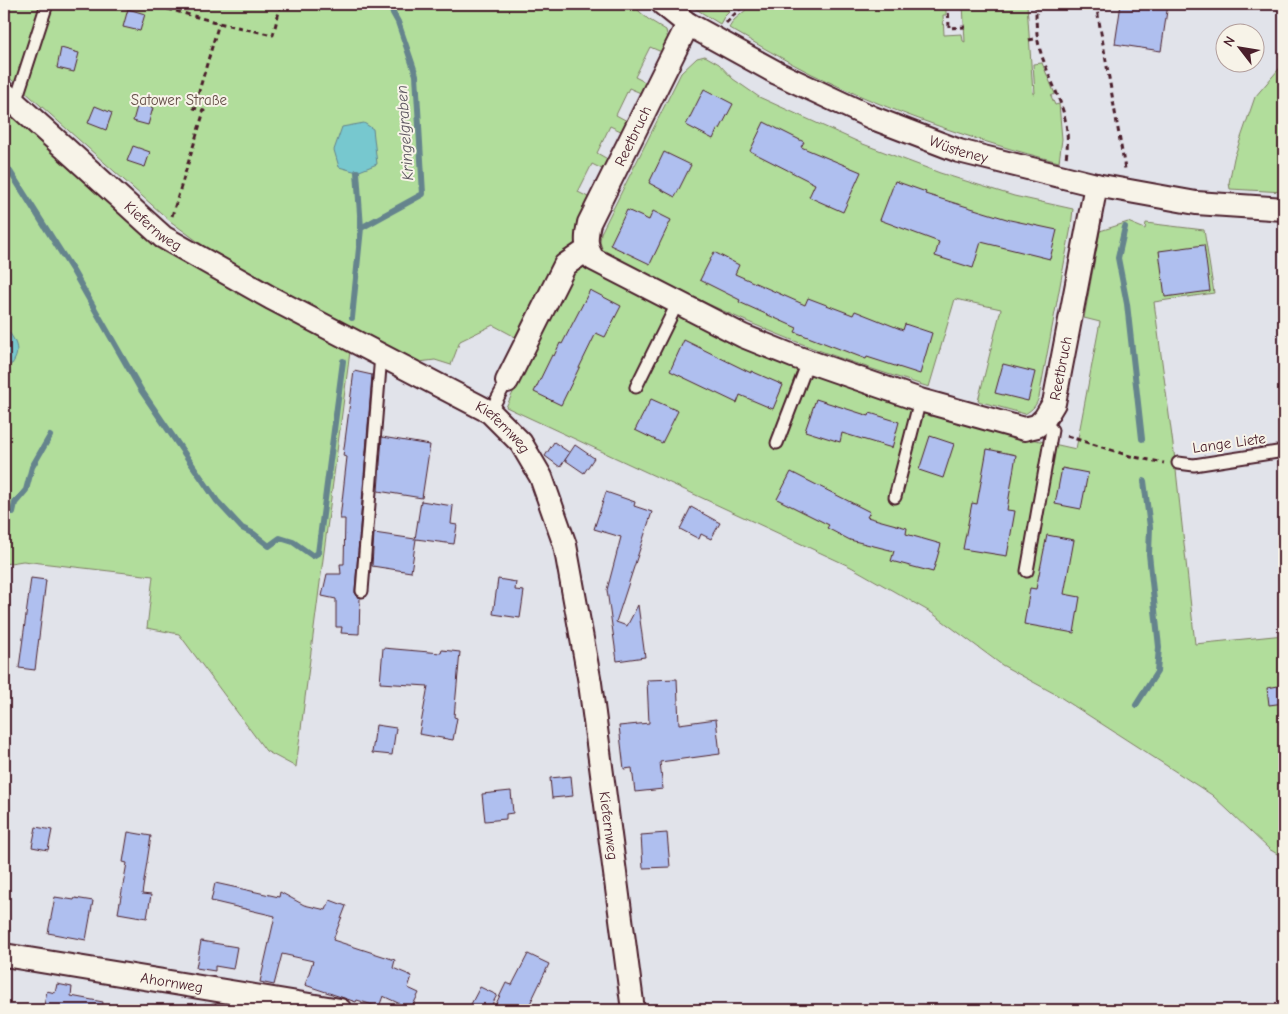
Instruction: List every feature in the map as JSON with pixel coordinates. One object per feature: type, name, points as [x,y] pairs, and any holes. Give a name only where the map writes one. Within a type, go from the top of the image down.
[{"type":"street","name":"Wüsteney","points":[[663,4],[688,24],[776,73],[874,118],[959,151],[1122,190],[1196,203],[1284,209]]},
{"type":"street","name":"Reetbruch","points":[[688,24],[589,223],[586,236],[587,250],[593,259],[743,336],[808,362],[920,400],[1024,429],[1048,425],[1054,403],[1096,185]]},
{"type":"street","name":"Kiefernweg","points":[[9,98],[164,237],[271,298],[490,412],[521,443],[541,477],[565,545],[590,683],[633,1010]]},
{"type":"street","points":[[507,381],[565,265],[587,250]]},
{"type":"street","name":"Ahornweg","points":[[4,955],[340,1010]]},
{"type":"lane","points":[[9,98],[47,4]]},
{"type":"lane","points":[[636,387],[678,302]]},
{"type":"lane","points":[[362,591],[381,355]]},
{"type":"lane","points":[[778,443],[808,362]]},
{"type":"lane","points":[[490,412],[507,381]]},
{"type":"lane","points":[[895,497],[920,400]]},
{"type":"lane","name":"Reetbruch","points":[[1026,571],[1048,425]]},
{"type":"lane","name":"Lange Liete","points":[[1178,463],[1194,465],[1284,451]]},
{"type":"path","points":[[150,4],[273,35],[281,4]]},
{"type":"path","points":[[728,20],[745,4]]},
{"type":"path","points":[[948,4],[949,28],[964,27]]},
{"type":"path","points":[[1036,4],[1040,49],[1066,118],[1069,144],[1063,177]]},
{"type":"path","points":[[1096,4],[1125,163],[1122,190]]},
{"type":"path","points":[[164,237],[204,111],[194,108],[219,22]]},
{"type":"path","points":[[1029,40],[1038,38]]},
{"type":"path","points":[[1048,425],[1130,456],[1160,462],[1178,463]]},
{"type":"green space","name":"Satower Straße","points":[[4,4],[631,4],[648,19],[666,30],[668,40],[664,53],[650,47],[635,77],[649,84],[643,94],[629,88],[616,115],[629,122],[625,133],[610,126],[597,153],[611,161],[606,171],[592,164],[578,192],[592,199],[575,249],[521,340],[493,325],[460,341],[451,365],[435,360],[411,363],[216,255],[170,221],[4,73]]},
{"type":"green space","points":[[688,4],[737,4],[720,24]]},
{"type":"green space","points":[[753,4],[946,4],[946,15],[943,15],[944,35],[962,34],[963,41],[965,42],[963,4],[1027,4],[1033,94],[1035,93],[1033,64],[1042,63],[1055,94],[1051,96],[1055,105],[1059,104],[1062,139],[1059,162],[996,145],[903,113],[802,69],[729,28],[734,20]]},
{"type":"green space","points":[[705,56],[719,64],[733,79],[759,97],[863,144],[940,173],[1014,196],[1073,209],[1039,397],[1032,409],[1025,414],[978,401],[1001,309],[955,299],[929,387],[832,355],[731,315],[603,251],[600,242],[601,233],[681,73],[697,58]]},
{"type":"green space","points":[[1284,63],[1284,192],[1230,189],[1229,183],[1234,158],[1255,97]]},
{"type":"green space","points":[[4,107],[119,212],[351,344],[296,767],[266,751],[179,634],[147,628],[153,576],[23,561],[4,564]]},
{"type":"green space","points":[[1128,222],[1145,229],[1146,223],[1204,230],[1214,293],[1154,302],[1174,452],[1195,644],[1284,635],[1284,858],[1269,849],[1212,795],[1057,695],[1002,665],[932,613],[851,567],[506,407],[571,273],[585,265],[843,385],[959,423],[1076,449],[1100,322],[1084,318],[1100,231]]},
{"type":"water","points":[[364,123],[373,129],[377,164],[357,172],[339,167],[334,150],[342,127]]},
{"type":"water","points":[[4,328],[6,328],[16,345],[17,354],[12,364],[4,365]]},
{"type":"building","points":[[1121,4],[1168,4],[1161,51],[1115,44]]},
{"type":"building","points":[[128,9],[145,14],[140,31],[123,27]]},
{"type":"building","points":[[61,48],[79,53],[74,72],[57,68]]},
{"type":"building","points":[[704,89],[733,104],[713,139],[686,125]]},
{"type":"building","points":[[138,103],[153,108],[148,125],[133,121]]},
{"type":"building","points":[[95,106],[112,113],[106,130],[88,123]]},
{"type":"building","points":[[764,122],[804,142],[801,147],[861,172],[843,212],[809,197],[815,184],[750,151]]},
{"type":"building","points":[[133,146],[150,152],[145,167],[127,161]]},
{"type":"building","points":[[664,152],[691,165],[675,197],[649,183]]},
{"type":"building","points":[[895,181],[926,192],[925,194],[1010,220],[1057,230],[1050,259],[981,242],[973,268],[935,256],[939,242],[880,220]]},
{"type":"building","points":[[627,210],[649,220],[653,211],[671,220],[650,264],[610,245]]},
{"type":"building","points":[[1204,245],[1210,291],[1165,297],[1159,251]]},
{"type":"building","points":[[714,252],[739,265],[735,274],[805,305],[808,298],[853,315],[855,311],[903,330],[905,324],[932,333],[920,374],[867,357],[866,359],[795,332],[797,328],[739,302],[740,300],[700,280]]},
{"type":"building","points":[[590,290],[621,306],[605,337],[596,333],[561,405],[534,392],[552,355],[554,356],[560,343],[562,344]]},
{"type":"building","points":[[684,340],[751,373],[751,371],[783,385],[773,409],[740,395],[737,403],[670,371]]},
{"type":"building","points":[[1003,364],[1035,372],[1028,401],[995,393]]},
{"type":"building","points":[[354,371],[372,375],[355,590],[355,595],[360,598],[359,634],[341,633],[342,627],[336,627],[336,599],[322,596],[327,574],[341,574],[340,564],[344,564],[345,519],[340,519],[347,457],[343,456]]},
{"type":"building","points":[[651,399],[678,411],[662,443],[635,430]]},
{"type":"building","points":[[816,399],[869,416],[870,413],[899,422],[892,448],[842,433],[840,442],[805,431]]},
{"type":"building","points":[[930,436],[954,444],[943,478],[919,470]]},
{"type":"building","points":[[382,437],[430,445],[422,498],[378,491]]},
{"type":"building","points":[[554,442],[570,453],[560,467],[545,456]]},
{"type":"building","points":[[575,445],[594,458],[584,473],[565,460]]},
{"type":"building","points":[[987,449],[1016,455],[1007,510],[1015,511],[1007,556],[963,549],[972,503],[977,504]]},
{"type":"building","points":[[1062,468],[1088,473],[1081,509],[1055,504]]},
{"type":"building","points":[[791,472],[870,512],[867,517],[907,528],[906,534],[941,544],[933,572],[891,561],[894,551],[850,540],[827,528],[829,525],[777,499]]},
{"type":"building","points":[[606,492],[635,502],[634,506],[652,512],[616,622],[627,626],[638,605],[645,657],[617,661],[607,590],[621,537],[594,529]]},
{"type":"building","points":[[421,501],[453,506],[451,524],[457,525],[454,544],[416,539],[411,572],[372,566],[374,533],[415,539]]},
{"type":"building","points":[[691,507],[720,523],[711,539],[701,534],[699,539],[680,529]]},
{"type":"building","points":[[1047,535],[1074,540],[1064,594],[1080,597],[1074,633],[1024,624],[1030,588],[1036,589]]},
{"type":"building","points":[[31,578],[46,580],[35,670],[19,668]]},
{"type":"building","points":[[498,579],[516,582],[515,590],[524,591],[520,618],[493,614]]},
{"type":"building","points":[[383,648],[441,653],[442,650],[460,652],[454,717],[457,718],[453,740],[419,734],[428,686],[380,683]]},
{"type":"building","points":[[677,679],[679,724],[716,719],[720,754],[660,762],[663,789],[635,792],[632,768],[624,769],[619,726],[649,723],[647,680]]},
{"type":"building","points":[[1284,685],[1284,703],[1269,705],[1267,688]]},
{"type":"building","points":[[376,725],[396,728],[392,755],[372,753]]},
{"type":"building","points":[[571,776],[573,796],[552,798],[550,778]]},
{"type":"building","points":[[511,791],[513,813],[506,814],[506,819],[485,821],[482,794]]},
{"type":"building","points":[[36,827],[52,830],[48,850],[32,847]]},
{"type":"building","points":[[128,832],[151,836],[142,894],[151,895],[147,918],[118,913],[127,863],[123,862]]},
{"type":"building","points":[[667,833],[670,867],[643,868],[641,835]]},
{"type":"building","points":[[215,883],[279,897],[280,892],[304,905],[326,910],[330,900],[346,906],[333,940],[395,960],[393,968],[412,976],[408,988],[419,993],[411,1009],[383,996],[379,1007],[357,1000],[356,1002],[305,985],[313,961],[282,954],[274,985],[260,982],[275,916],[211,901]]},
{"type":"building","points":[[55,897],[93,901],[86,940],[48,933]]},
{"type":"building","points":[[201,941],[237,947],[233,969],[215,966],[215,971],[196,968]]},
{"type":"building","points":[[528,954],[549,964],[527,1010],[493,1010],[506,983],[512,985]]},
{"type":"building","points":[[57,984],[72,987],[71,996],[103,1002],[102,1010],[43,1010],[47,991],[55,993]]},
{"type":"building","points":[[480,987],[497,995],[489,1010],[468,1010]]},
{"type":"waterway","name":"Kringelgraben","points":[[352,318],[361,228],[423,194],[416,75],[398,22],[388,4]]},
{"type":"waterway","points":[[4,162],[73,271],[141,390],[217,501],[242,528],[254,534],[269,546],[280,538],[293,542],[313,556],[318,553],[343,361]]},
{"type":"waterway","points":[[357,172],[361,228]]},
{"type":"waterway","points":[[1125,227],[1118,258],[1127,304],[1142,439]]},
{"type":"waterway","points":[[13,512],[15,503],[26,490],[32,467],[50,436]]},
{"type":"waterway","points":[[1136,705],[1157,672],[1159,647],[1149,554],[1150,527],[1144,481]]}]
